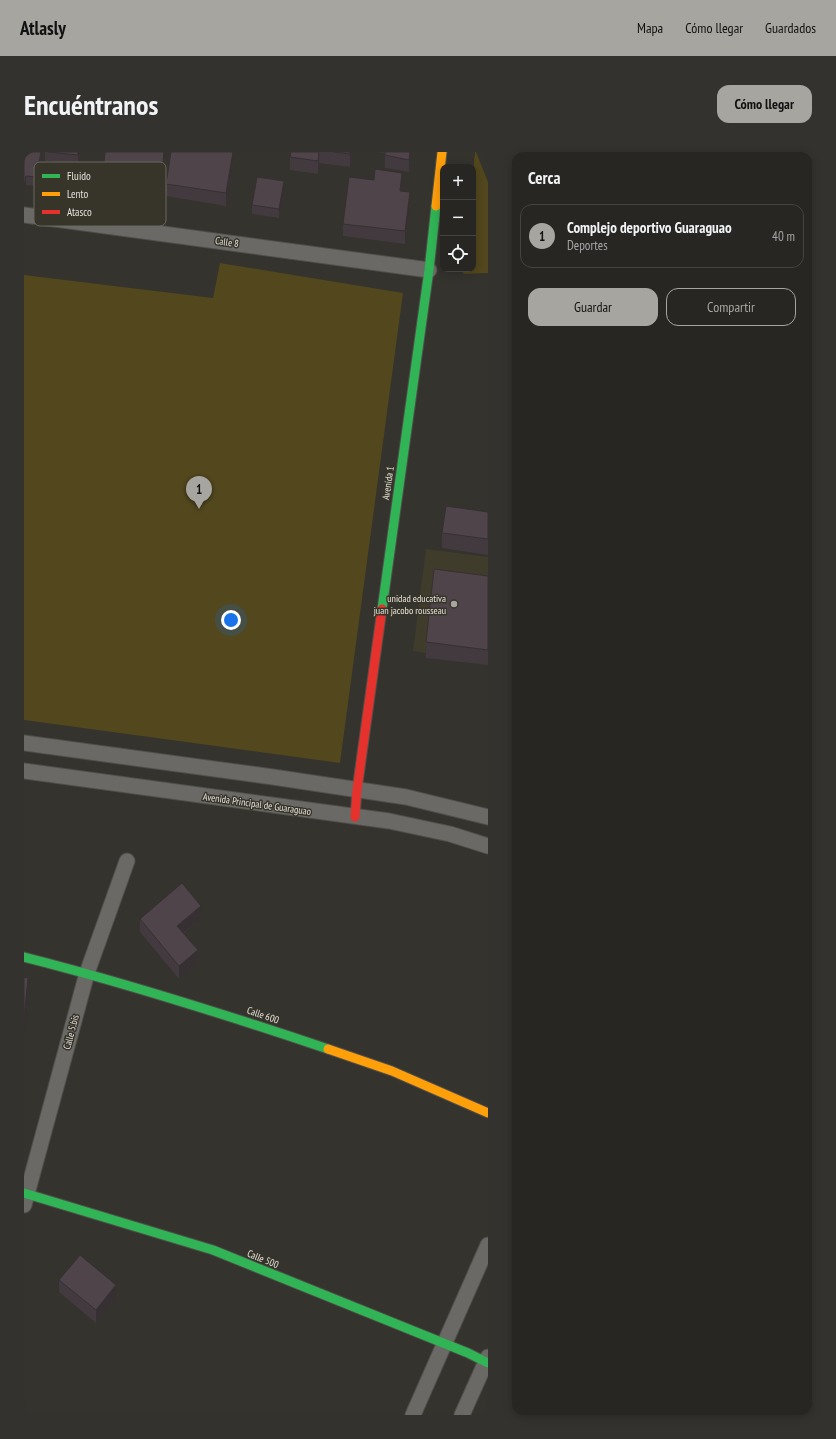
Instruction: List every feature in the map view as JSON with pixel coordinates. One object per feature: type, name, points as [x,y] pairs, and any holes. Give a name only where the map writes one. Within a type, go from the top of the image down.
[{"type":"street","name":"Avenida 1","points":[[354,817],[429,270],[442,152]]},
{"type":"street","name":"Calle 8","points":[[24,215],[34,216]]},
{"type":"street","name":"Calle 8","points":[[105,226],[429,270]]},
{"type":"street","points":[[24,743],[406,797],[488,817]]},
{"type":"street","name":"Avenida Principal de Guaraguao","points":[[24,771],[389,821],[450,834],[488,846]]},
{"type":"street","name":"Calle 5.bis","points":[[25,1197],[87,973],[128,861]]},
{"type":"street","name":"Calle 600","points":[[24,957],[87,973],[229,1016],[392,1071],[488,1113]]},
{"type":"street","name":"Calle 500","points":[[25,1197],[84,1212],[213,1250],[487,1361]]},
{"type":"street","points":[[413,1415],[488,1245]]},
{"type":"street","points":[[462,1415],[487,1361]]},
{"type":"shaded area","points":[[476,152],[488,182],[488,273],[463,274],[463,272],[476,272],[476,164],[474,164]]},
{"type":"shaded area","points":[[220,263],[403,293],[340,763],[24,720],[24,275],[213,298]]},
{"type":"shaded area","name":"unidad educativa juan jacobo rousseau","points":[[426,549],[488,557],[488,663],[413,651]]},
{"type":"building","points":[[24,152],[41,152],[39,162],[34,162],[34,177],[26,176],[24,187]]},
{"type":"building","points":[[48,152],[78,152],[78,155]]},
{"type":"building","points":[[105,152],[164,152],[163,162],[104,162]]},
{"type":"building","points":[[171,152],[233,152],[226,193],[166,184]]},
{"type":"building","points":[[291,152],[319,152],[318,161],[290,157]]},
{"type":"building","points":[[334,152],[350,152],[350,154]]},
{"type":"building","points":[[385,152],[410,152],[409,160],[385,155]]},
{"type":"building","points":[[375,169],[402,173],[400,191],[410,192],[405,231],[343,224],[349,177],[374,180]]},
{"type":"building","points":[[257,177],[284,181],[279,209],[252,205]]},
{"type":"building","points":[[446,506],[488,512],[488,539],[442,533]]},
{"type":"building","points":[[434,569],[488,576],[488,650],[426,642]]},
{"type":"building","points":[[182,883],[201,906],[177,926],[198,950],[179,966],[140,919]]},
{"type":"building","points":[[24,977],[28,978],[24,1020]]},
{"type":"building","points":[[80,1255],[116,1285],[96,1310],[59,1280]]},
{"type":"traffic: fast","points":[[382,609],[429,270],[436,206]]},
{"type":"traffic: fast","points":[[24,957],[177,1000],[328,1049]]},
{"type":"traffic: fast","points":[[24,1193],[213,1250],[468,1353],[488,1363]]},
{"type":"traffic: slow","points":[[436,206],[442,152]]},
{"type":"traffic: slow","points":[[328,1049],[392,1071],[488,1113]]},
{"type":"traffic: jam","points":[[355,817],[357,790],[382,609]]},
{"type":"place","name":"Complejo deportivo Guaraguao","points":[[199,509]]},
{"type":"place","name":"unidad educativa juan jacobo rousseau","points":[[454,604]]}]
